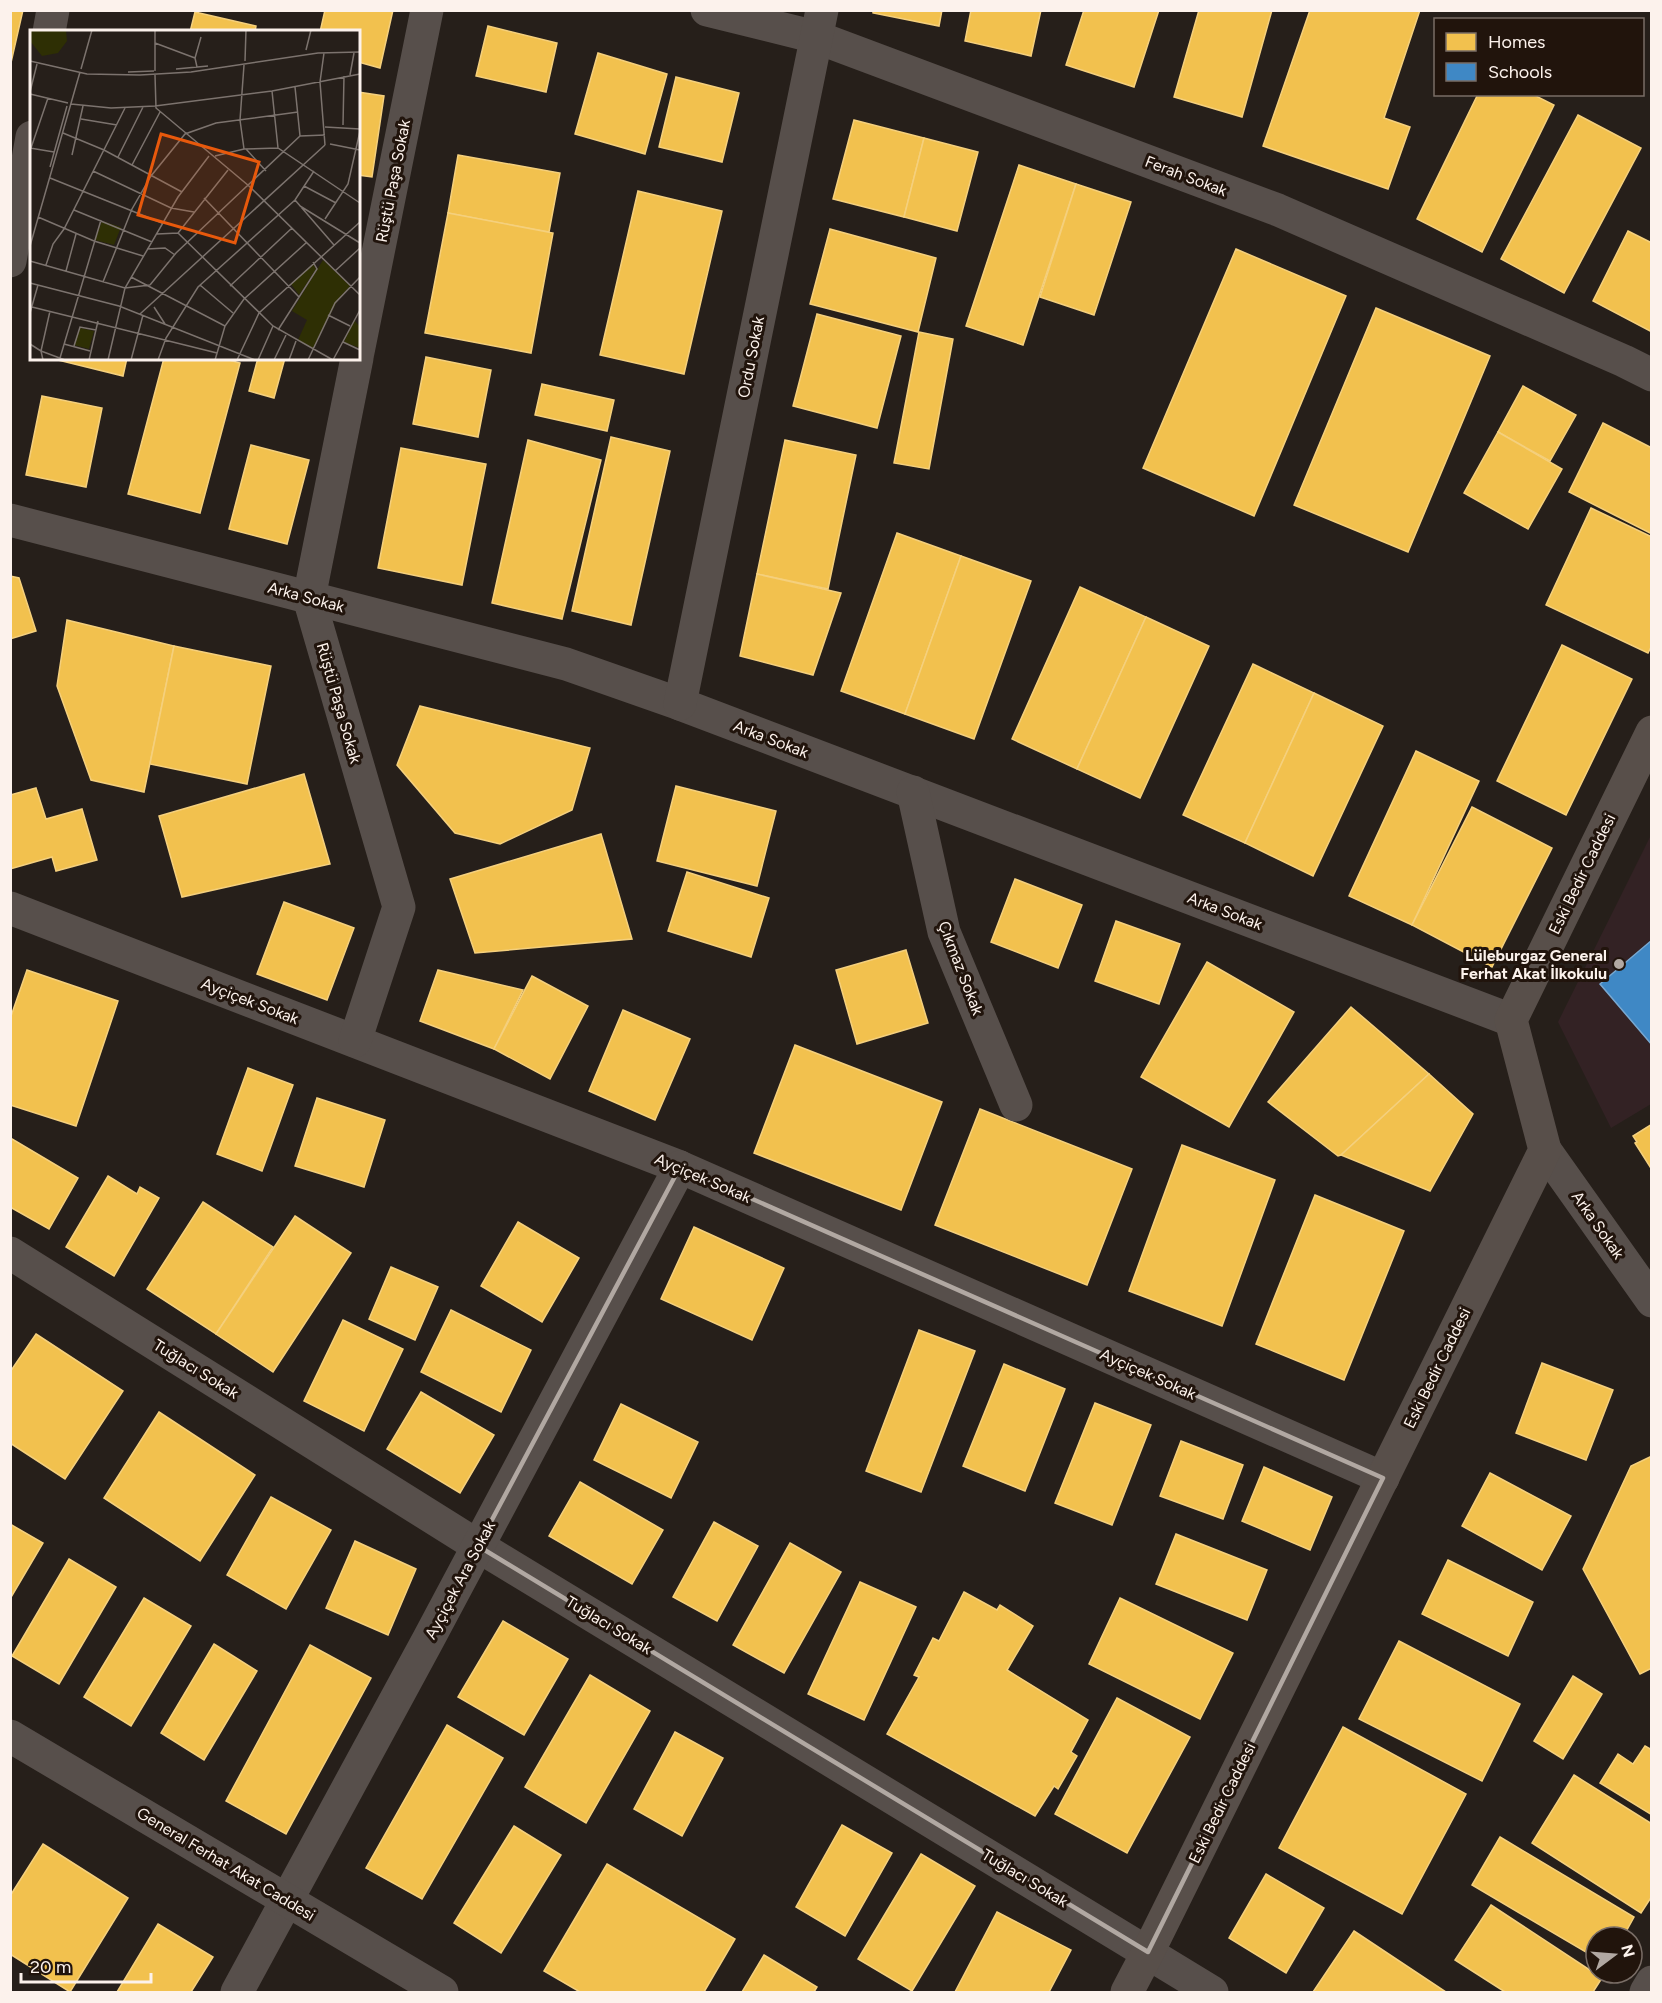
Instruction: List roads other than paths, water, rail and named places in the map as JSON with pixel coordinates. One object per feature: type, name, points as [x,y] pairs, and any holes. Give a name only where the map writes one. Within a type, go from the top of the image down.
[{"type":"main road","name":"Eski Bedir Caddesi","points":[[1511,1020],[1652,732]]},
{"type":"main road","points":[[1511,1020],[1545,1150]]},
{"type":"main road","name":"Eski Bedir Caddesi","points":[[1126,1992],[1148,1952],[1545,1150]]},
{"type":"street","points":[[49,30],[53,10]]},
{"type":"street","name":"Rüştü Paşa Sokak","points":[[360,342],[427,10]]},
{"type":"street","name":"Ferah Sokak","points":[[707,10],[819,24],[1278,210],[1652,375]]},
{"type":"street","name":"Ordu Sokak","points":[[680,704],[819,24]]},
{"type":"street","points":[[10,261],[30,148]]},
{"type":"street","name":"Rüştü Paşa Sokak","points":[[355,1041],[399,907],[309,598],[357,360]]},
{"type":"street","name":"Arka Sokak","points":[[10,520],[566,664],[680,704],[1511,1020]]},
{"type":"street","name":"Çıkmaz Sokak","points":[[913,792],[944,932],[1016,1105]]},
{"type":"street","name":"Ayçiçek Sokak","points":[[10,908],[680,1167],[1383,1478]]},
{"type":"street","name":"Arka Sokak","points":[[1545,1150],[1652,1301]]},
{"type":"street","name":"Ayçiçek Ara Sokak","points":[[237,1992],[680,1167]]},
{"type":"street","name":"Tuğlacı Sokak","points":[[10,1253],[478,1546],[1212,1992]]},
{"type":"street","name":"General Ferhat Akat Caddesi","points":[[10,1736],[442,1992]]},
{"type":"street","points":[[1646,1992],[1652,1982]]},
{"type":"place","name":"Lüleburgaz General Ferhat Akat İlkokulu","points":[[1619,964]]}]
